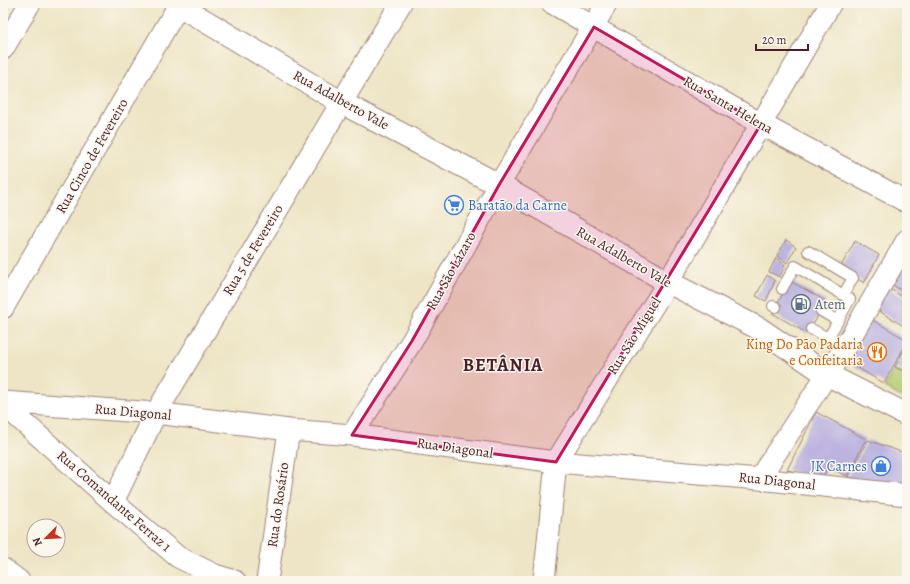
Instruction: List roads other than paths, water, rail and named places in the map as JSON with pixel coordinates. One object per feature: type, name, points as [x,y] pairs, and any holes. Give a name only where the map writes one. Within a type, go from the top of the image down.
[{"type":"street","points":[[3,49],[30,3]]},
{"type":"street","name":"Rua 5 de Fevereiro","points":[[113,502],[156,413],[401,3]]},
{"type":"street","name":"Rua Santa Helena","points":[[552,3],[761,124],[907,202]]},
{"type":"street","name":"Rua São Lázaro","points":[[352,435],[412,341],[499,185],[607,3]]},
{"type":"street","name":"Rua São Miguel","points":[[544,581],[556,462],[668,282],[831,3]]},
{"type":"street","name":"Rua Adalberto Vale","points":[[178,4],[342,103],[499,185],[668,282],[760,329],[826,374],[907,415]]},
{"type":"street","name":"Rua Cinco de Fevereiro","points":[[3,308],[178,4]]},
{"type":"street","points":[[759,479],[826,374],[837,342],[907,240]]},
{"type":"street","name":"Rua Diagonal","points":[[3,403],[156,413],[288,430],[352,435],[556,462],[759,479],[907,495]]},
{"type":"street","name":"Rua Comandante Ferraz 1","points":[[3,403],[113,502],[178,557],[215,576],[235,581]]},
{"type":"street","name":"Rua do Rosário","points":[[267,581],[288,430]]},
{"type":"street","points":[[3,569],[19,581]]},
{"type":"lane","points":[[808,251],[852,278],[844,295]]},
{"type":"lane","points":[[782,289],[795,266],[850,299],[838,321],[837,342],[811,329]]},
{"type":"lane","points":[[821,311],[838,321]]},
{"type":"place","name":"Baratão da Carne","points":[[454,205]]},
{"type":"place","name":"Atem","points":[[801,304]]},
{"type":"place","name":"King Do Pão Padaria e Confeitaria","points":[[877,352]]},
{"type":"place","name":"JK Carnes","points":[[881,466]]},
{"type":"district","name":"BETÂNIA","points":[[503,365]]}]
